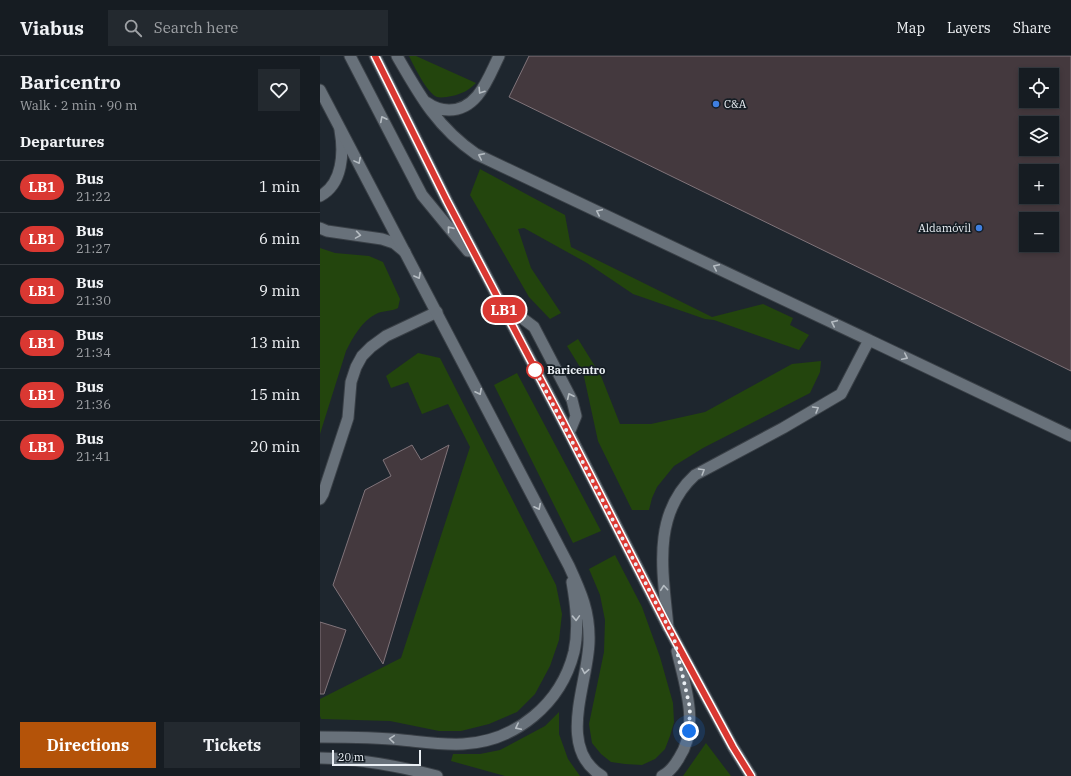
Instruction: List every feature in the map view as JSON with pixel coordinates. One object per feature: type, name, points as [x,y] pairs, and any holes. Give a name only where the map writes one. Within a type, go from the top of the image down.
[{"type":"street","points":[[350,56],[422,195],[483,270]]},
{"type":"street","points":[[375,56],[447,201],[569,433],[668,627],[733,747],[751,776]]},
{"type":"street","points":[[397,56],[422,99],[436,118],[462,144],[476,154],[1071,436]]},
{"type":"street","points":[[422,99],[433,107],[441,110],[454,110],[466,106],[476,98],[483,88],[499,56]]},
{"type":"street","points":[[320,90],[569,566],[585,604],[589,642],[577,720],[577,734],[579,750],[585,762],[594,771],[602,776]]},
{"type":"street","points":[[320,196],[329,188],[339,170],[343,144],[340,127]]},
{"type":"street","points":[[320,228],[382,239],[394,243],[405,252]]},
{"type":"street","points":[[320,499],[323,494],[348,418],[351,382],[356,367],[362,356],[386,336],[437,312]]},
{"type":"street","points":[[508,317],[522,318],[534,327],[572,400],[576,416],[569,433]]},
{"type":"street","points":[[668,627],[662,565],[663,550],[666,527],[671,509],[678,495],[695,475],[783,428],[841,394],[869,340]]},
{"type":"street","points":[[320,736],[366,737],[437,744],[462,744],[486,741],[505,734],[526,723],[542,709],[555,693],[567,674],[574,651],[576,607],[569,566]]},
{"type":"street","points":[[662,776],[674,766],[682,754],[688,739],[690,723],[690,708],[674,638]]},
{"type":"street","points":[[320,758],[344,758],[395,765],[437,776]]},
{"type":"green space","points":[[409,56],[416,56],[476,83],[468,90],[459,94],[446,97],[437,97],[425,85]]},
{"type":"green space","points":[[480,169],[565,215],[571,247],[712,317],[763,304],[793,318],[790,325],[809,335],[799,350],[714,320],[705,319],[633,294],[587,263],[524,228],[518,229],[531,268],[561,313],[550,319],[529,297],[470,195]]},
{"type":"green space","points":[[320,248],[335,253],[369,256],[383,262],[400,299],[398,308],[379,313],[371,317],[362,325],[352,340],[346,351],[320,434]]},
{"type":"green space","points":[[578,339],[601,376],[620,424],[651,424],[705,412],[792,364],[821,361],[820,372],[810,393],[703,448],[674,466],[657,487],[649,510],[632,510],[598,441],[583,372],[567,346]]},
{"type":"green space","points":[[418,353],[440,358],[556,585],[562,614],[559,640],[550,666],[535,694],[517,712],[489,724],[461,731],[439,731],[390,721],[321,719],[320,716],[320,699],[401,658],[470,447],[448,404],[422,414],[408,382],[391,388],[386,376]]},
{"type":"green space","points":[[517,373],[601,531],[573,543],[494,385]]},
{"type":"green space","points":[[615,555],[642,607],[660,657],[673,703],[674,722],[665,749],[655,759],[642,765],[611,762],[601,754],[592,743],[589,724],[604,652],[605,620],[600,595],[589,569]]},
{"type":"green space","points":[[559,712],[559,734],[568,759],[580,776],[505,776],[451,761],[453,754],[480,754],[500,750],[545,726]]},
{"type":"green space","points":[[706,743],[731,776],[683,776]]},
{"type":"building","points":[[529,56],[1071,56],[1071,371],[509,97]]},
{"type":"building","points":[[412,445],[421,460],[449,445],[383,664],[333,585],[365,490],[391,476],[383,460]]},
{"type":"building","points":[[320,622],[346,630],[324,694],[320,694]]},
{"type":"bus line","name":"LB1","points":[[375,56],[447,201],[562,420],[668,627],[733,747],[751,776]]},
{"type":"place","name":"C&A","points":[[716,104]]},
{"type":"place","name":"Aldamóvil","points":[[979,228]]},
{"type":"place","name":"Baricentro","points":[[535,370]]},
{"type":"route","points":[[535,370],[534,368],[674,638],[690,708],[689,731]]}]
